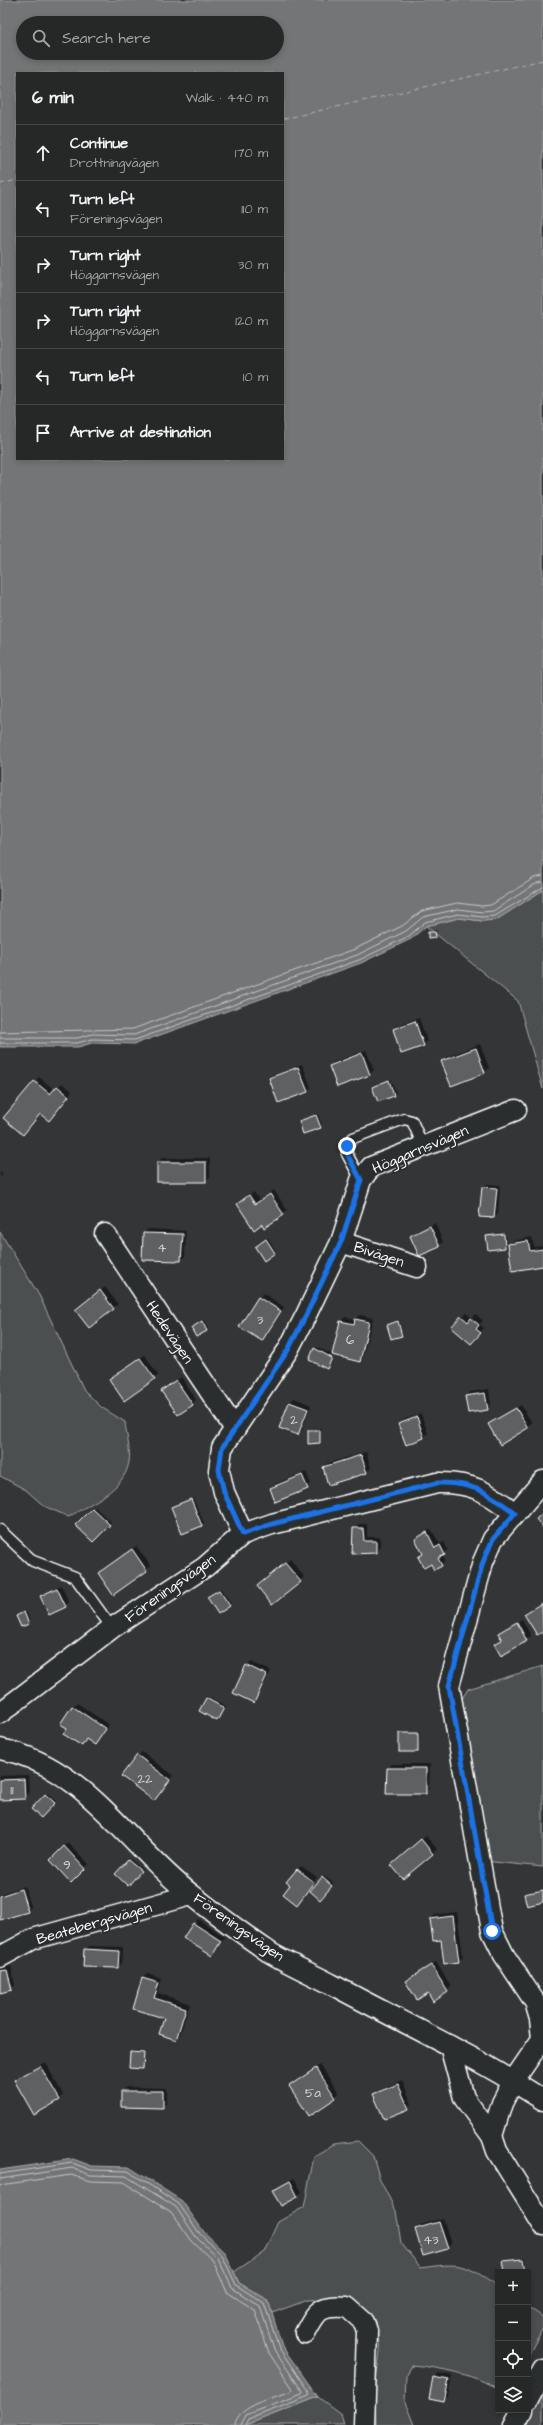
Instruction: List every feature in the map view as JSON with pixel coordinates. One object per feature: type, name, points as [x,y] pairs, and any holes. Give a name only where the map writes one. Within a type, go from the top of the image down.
[{"type":"street","name":"Höggarnsvägen","points":[[243,1534],[224,1492],[219,1470],[222,1448],[288,1350],[341,1242],[361,1180],[371,1167],[516,1110]]},
{"type":"street","name":"Hedevägen","points":[[105,1234],[235,1429]]},
{"type":"street","name":"Bivägen","points":[[341,1242],[417,1267]]},
{"type":"street","points":[[492,2136],[502,2104],[514,2080],[542,2039],[540,2019],[535,2002],[504,1955],[492,1931],[449,1686],[483,1562],[493,1539],[543,1481]]},
{"type":"street","name":"Föreningsvägen","points":[[0,1712],[112,1628],[205,1567],[243,1534],[279,1522],[437,1483],[459,1482],[491,1495],[515,1513]]},
{"type":"street","name":"Föreningsvägen","points":[[0,1749],[17,1752],[65,1775],[113,1818],[156,1864],[191,1895],[270,1952],[514,2080],[543,2100]]},
{"type":"street","name":"Beatebergsvägen","points":[[0,1956],[33,1939],[191,1895]]},
{"type":"street","points":[[450,2046],[464,2098],[492,2136],[497,2151],[543,2225]]},
{"type":"street","points":[[305,2333],[314,2314],[323,2308],[347,2307],[364,2322],[367,2331],[364,2425]]},
{"type":"street","points":[[531,2393],[543,2370]]},
{"type":"street","points":[[514,2425],[520,2413]]},
{"type":"lane","points":[[361,1180],[347,1154],[347,1146],[353,1138],[404,1118],[412,1121],[423,1146]]},
{"type":"lane","points":[[0,1530],[33,1561],[75,1577],[112,1628]]},
{"type":"shaded area","points":[[543,890],[543,1089],[518,1001],[426,926],[459,918],[482,921],[496,920]]},
{"type":"shaded area","points":[[0,1232],[39,1295],[84,1390],[101,1407],[125,1422],[129,1462],[121,1481],[105,1495],[69,1517],[44,1506],[26,1490],[0,1476]]},
{"type":"shaded area","points":[[543,1666],[543,1867],[474,1860],[452,1715],[468,1689]]},
{"type":"shaded area","points":[[358,2141],[373,2156],[380,2180],[396,2211],[401,2243],[421,2268],[445,2265],[462,2266],[478,2273],[495,2284],[495,2386],[456,2372],[412,2365],[406,2377],[405,2402],[414,2425],[376,2425],[375,2390],[380,2351],[376,2321],[350,2297],[308,2300],[272,2313],[268,2300],[239,2283],[234,2272],[264,2252],[278,2222],[304,2207],[314,2156],[334,2144]]},
{"type":"shaded area","points":[[531,2309],[543,2317],[543,2328],[531,2350]]},
{"type":"shaded area","points":[[543,2385],[543,2425],[517,2425],[525,2413],[531,2413],[531,2403]]},
{"type":"shaded area","points":[[318,2397],[341,2414],[344,2425],[246,2425]]},
{"type":"water","points":[[0,0],[543,0],[543,890],[496,920],[482,921],[459,918],[426,926],[411,939],[361,963],[135,1044],[92,1043],[78,1047],[0,1047]]},
{"type":"water","points":[[73,2159],[92,2166],[129,2167],[182,2201],[204,2232],[225,2252],[239,2283],[268,2300],[282,2346],[318,2397],[246,2425],[0,2425],[0,2170]]},
{"type":"building","points":[[428,932],[435,932],[436,937],[428,938]]},
{"type":"building","points":[[415,1021],[424,1046],[401,1054],[393,1029]]},
{"type":"building","points":[[476,1048],[485,1073],[451,1086],[441,1061]]},
{"type":"building","points":[[362,1053],[370,1075],[337,1087],[329,1066]]},
{"type":"building","points":[[298,1067],[308,1092],[278,1103],[269,1078]]},
{"type":"building","points":[[389,1080],[394,1096],[378,1102],[372,1087]]},
{"type":"building","points":[[34,1081],[50,1094],[57,1086],[69,1096],[49,1121],[40,1114],[23,1135],[3,1118]]},
{"type":"building","points":[[316,1115],[321,1128],[303,1134],[299,1121]]},
{"type":"building","points":[[157,1162],[206,1162],[206,1182],[157,1182]]},
{"type":"building","points":[[482,1187],[497,1188],[494,1218],[479,1217]]},
{"type":"building","points":[[270,1194],[284,1215],[264,1228],[262,1224],[254,1230],[237,1204],[249,1195],[255,1204]]},
{"type":"building","points":[[430,1226],[440,1247],[419,1256],[410,1236]]},
{"type":"building","points":[[143,1233],[183,1234],[181,1261],[142,1260]]},
{"type":"building","points":[[504,1234],[505,1248],[488,1250],[486,1236]]},
{"type":"building","points":[[266,1239],[275,1253],[264,1261],[255,1247]]},
{"type":"building","points":[[528,1241],[530,1251],[543,1249],[543,1266],[512,1271],[508,1244]]},
{"type":"building","points":[[100,1290],[114,1309],[89,1328],[75,1310]]},
{"type":"building","points":[[258,1297],[281,1311],[262,1341],[239,1327]]},
{"type":"building","points":[[461,1316],[468,1322],[471,1318],[479,1325],[476,1329],[481,1333],[471,1344],[451,1327]]},
{"type":"building","points":[[355,1319],[369,1322],[360,1362],[332,1355],[340,1321],[354,1324]]},
{"type":"building","points":[[202,1321],[207,1331],[196,1337],[191,1328]]},
{"type":"building","points":[[398,1321],[402,1336],[391,1339],[387,1325]]},
{"type":"building","points":[[314,1348],[332,1358],[327,1369],[309,1360]]},
{"type":"building","points":[[140,1358],[155,1379],[124,1401],[109,1379]]},
{"type":"building","points":[[176,1380],[193,1405],[178,1415],[161,1391]]},
{"type":"building","points":[[485,1393],[488,1410],[468,1413],[465,1396]]},
{"type":"building","points":[[289,1402],[308,1409],[298,1435],[279,1428]]},
{"type":"building","points":[[516,1408],[528,1428],[500,1445],[488,1424]]},
{"type":"building","points":[[417,1417],[424,1438],[406,1445],[398,1424]]},
{"type":"building","points":[[308,1430],[320,1430],[320,1443],[308,1444]]},
{"type":"building","points":[[361,1455],[367,1473],[328,1485],[323,1467]]},
{"type":"building","points":[[302,1475],[308,1489],[275,1502],[270,1488]]},
{"type":"building","points":[[191,1499],[202,1526],[182,1534],[171,1507]]},
{"type":"building","points":[[92,1508],[110,1525],[93,1542],[75,1525]]},
{"type":"building","points":[[543,1513],[543,1528],[536,1519]]},
{"type":"building","points":[[353,1528],[363,1528],[364,1541],[376,1541],[376,1553],[352,1554]]},
{"type":"building","points":[[427,1532],[435,1548],[440,1545],[445,1555],[438,1558],[442,1566],[434,1570],[431,1564],[424,1568],[418,1557],[423,1554],[415,1539]]},
{"type":"building","points":[[132,1549],[147,1571],[113,1595],[98,1573]]},
{"type":"building","points":[[285,1563],[301,1582],[272,1605],[257,1586]]},
{"type":"building","points":[[57,1588],[66,1607],[49,1615],[40,1596]]},
{"type":"building","points":[[219,1590],[230,1606],[218,1614],[207,1597]]},
{"type":"building","points":[[542,1603],[543,1632],[537,1635],[524,1614]]},
{"type":"building","points":[[24,1612],[29,1624],[21,1627],[16,1616]]},
{"type":"building","points":[[517,1622],[527,1641],[501,1656],[494,1644],[502,1640],[498,1633]]},
{"type":"building","points":[[246,1665],[267,1675],[254,1703],[233,1693]]},
{"type":"building","points":[[206,1698],[224,1708],[217,1721],[199,1711]]},
{"type":"building","points":[[72,1706],[106,1729],[95,1745],[86,1739],[82,1746],[63,1734],[67,1728],[60,1724]]},
{"type":"building","points":[[399,1733],[418,1733],[418,1752],[399,1752]]},
{"type":"building","points":[[137,1755],[170,1780],[154,1801],[121,1776]]},
{"type":"building","points":[[387,1768],[426,1768],[426,1794],[386,1794]]},
{"type":"building","points":[[24,1779],[25,1799],[0,1800],[0,1780]]},
{"type":"building","points":[[45,1794],[55,1803],[41,1818],[31,1809]]},
{"type":"building","points":[[421,1839],[433,1854],[403,1879],[391,1865]]},
{"type":"building","points":[[64,1846],[85,1869],[71,1883],[50,1860]]},
{"type":"building","points":[[128,1860],[141,1871],[128,1886],[115,1874]]},
{"type":"building","points":[[297,1869],[314,1882],[297,1905],[283,1894],[290,1885],[286,1882]]},
{"type":"building","points":[[322,1877],[332,1886],[320,1900],[310,1891]]},
{"type":"building","points":[[21,1889],[28,1912],[0,1920],[0,1896]]},
{"type":"building","points":[[543,1890],[543,1902],[527,1906],[524,1894]]},
{"type":"building","points":[[453,1916],[459,1962],[444,1964],[441,1940],[433,1941],[430,1919]]},
{"type":"building","points":[[193,1923],[221,1941],[212,1956],[183,1938]]},
{"type":"building","points":[[84,1949],[119,1951],[118,1968],[83,1967]]},
{"type":"building","points":[[431,1965],[448,1992],[433,2002],[428,1993],[417,2000],[405,1981]]},
{"type":"building","points":[[7,1970],[12,1990],[0,1993],[0,1971]]},
{"type":"building","points":[[142,1978],[159,1983],[154,1998],[186,2008],[176,2040],[159,2034],[164,2018],[133,2009]]},
{"type":"building","points":[[130,2052],[144,2053],[143,2069],[129,2068]]},
{"type":"building","points":[[40,2066],[60,2100],[34,2115],[14,2080]]},
{"type":"building","points":[[316,2068],[336,2098],[309,2116],[289,2086]]},
{"type":"building","points":[[398,2084],[409,2109],[384,2119],[373,2094]]},
{"type":"building","points":[[121,2091],[163,2091],[163,2108],[121,2107]]},
{"type":"building","points":[[290,2181],[298,2197],[281,2206],[272,2191]]},
{"type":"building","points":[[439,2222],[448,2249],[423,2256],[415,2229]]},
{"type":"building","points":[[523,2259],[525,2269],[504,2269],[503,2261]]},
{"type":"building","points":[[433,2377],[449,2380],[444,2402],[429,2399]]},
{"type":"ferry route","points":[[284,119],[543,60]]},
{"type":"ferry route","points":[[0,184],[16,180]]},
{"type":"route","points":[[347,1146],[347,1154],[361,1180],[341,1242],[288,1350],[222,1448],[219,1470],[224,1492],[243,1534],[272,1524],[437,1483],[459,1482],[491,1495],[515,1513],[493,1539],[483,1562],[459,1642],[449,1686],[480,1870],[492,1931]]}]
